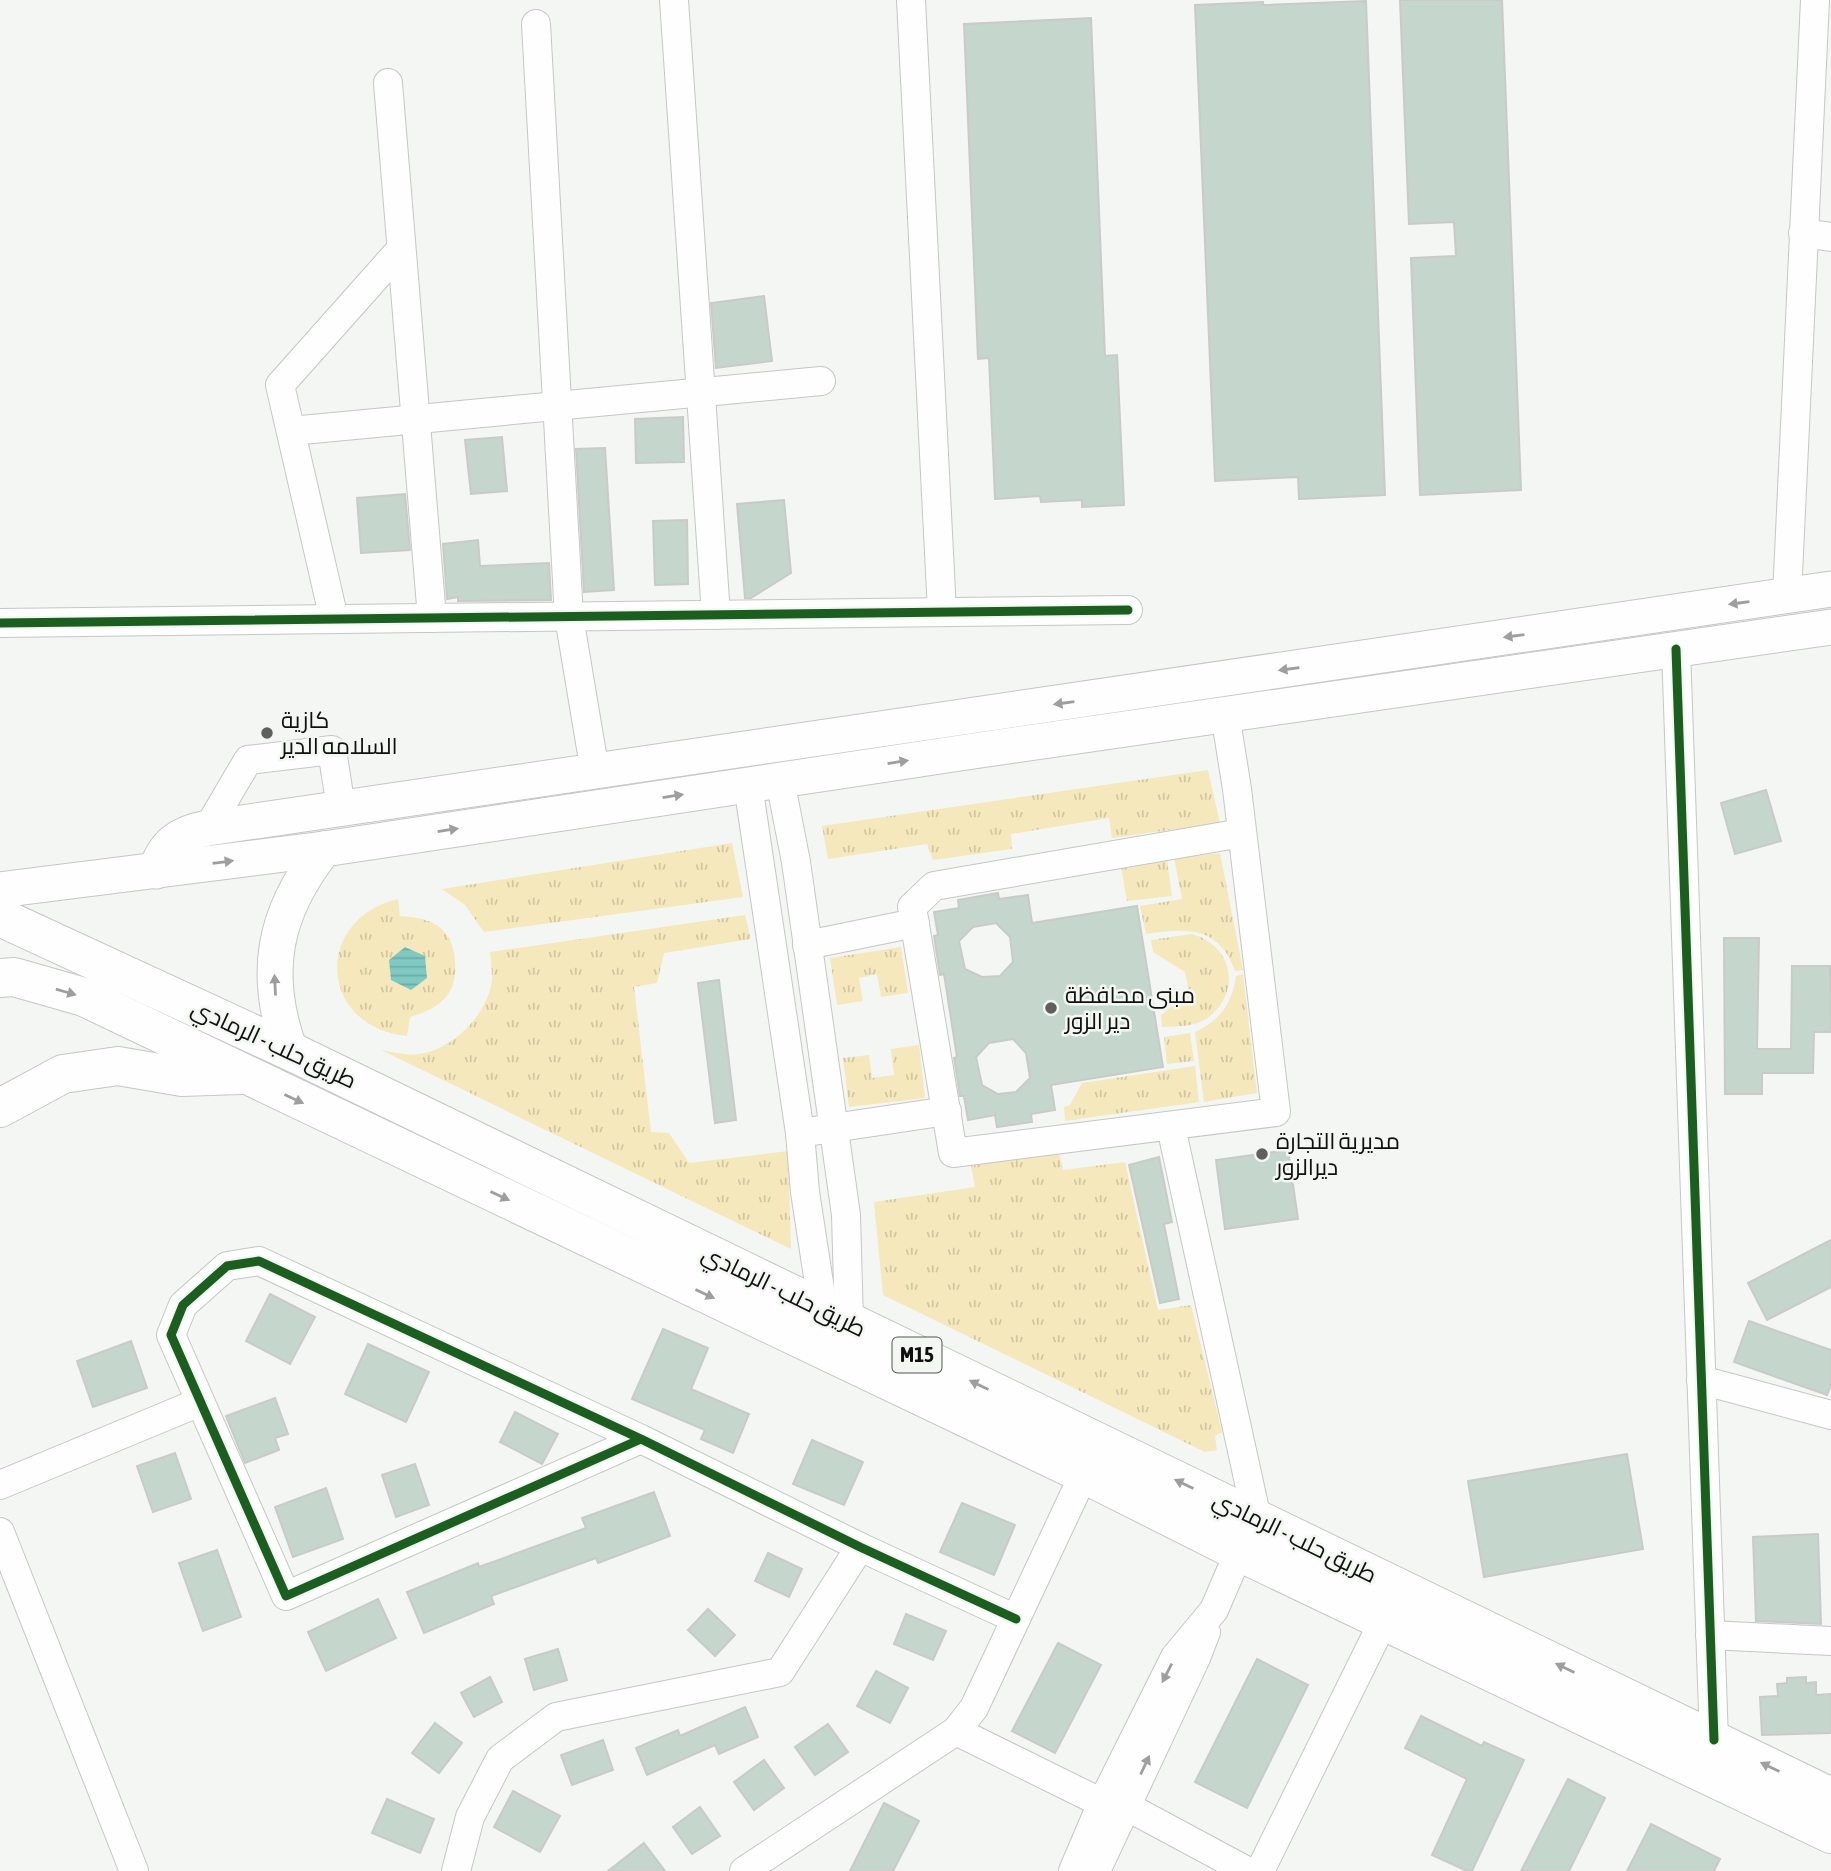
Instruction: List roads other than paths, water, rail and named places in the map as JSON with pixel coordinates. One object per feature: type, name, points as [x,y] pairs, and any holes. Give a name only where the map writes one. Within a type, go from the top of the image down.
[{"type":"highway","name":"طريق حلب - الرمادي","points":[[0,917],[290,1051],[1831,1797]]},
{"type":"highway","name":"طريق حلب - الرمادي","points":[[0,978],[14,977],[84,997],[1831,1834]]},
{"type":"highway","points":[[0,1108],[63,1074],[118,1066],[182,1077],[244,1075]]},
{"type":"main road","points":[[156,871],[159,858],[176,838],[187,832],[208,828],[1831,589]]},
{"type":"main road","points":[[0,890],[324,849],[1225,714],[1831,627]]},
{"type":"main road","points":[[290,1051],[275,999],[276,945],[293,893],[324,849]]},
{"type":"street","points":[[674,0],[716,615]]},
{"type":"street","points":[[911,0],[942,612]]},
{"type":"street","points":[[1787,596],[1803,233],[1820,117],[1815,0]]},
{"type":"street","points":[[536,24],[569,617],[595,772]]},
{"type":"street","points":[[388,83],[432,618]]},
{"type":"street","points":[[1803,233],[1831,237]]},
{"type":"street","points":[[334,619],[280,385],[401,249]]},
{"type":"street","points":[[290,430],[821,381]]},
{"type":"street","points":[[0,623],[1128,610]]},
{"type":"street","points":[[1676,649],[1714,1740]]},
{"type":"street","points":[[1225,714],[1242,833],[1276,1112],[953,1153],[912,907],[934,886],[1242,833]]},
{"type":"street","points":[[208,828],[247,760],[332,750],[341,808]]},
{"type":"street","points":[[764,782],[796,862],[846,1215],[836,1316]]},
{"type":"street","points":[[764,782],[806,1192],[836,1316]]},
{"type":"street","points":[[807,945],[915,923]]},
{"type":"street","points":[[800,1133],[947,1111]]},
{"type":"street","points":[[1171,1127],[1256,1519]]},
{"type":"street","points":[[641,1439],[286,1596],[171,1335],[183,1305],[227,1266],[259,1261],[641,1439],[859,1547],[1016,1619]]},
{"type":"street","points":[[1701,1380],[1831,1415]]},
{"type":"street","points":[[0,1485],[200,1402]]},
{"type":"street","points":[[744,1871],[956,1731],[974,1707],[1084,1474]]},
{"type":"street","points":[[0,1532],[134,1871]]},
{"type":"street","points":[[456,1871],[470,1816],[500,1759],[556,1717],[780,1672],[859,1547]]},
{"type":"street","points":[[1096,1871],[1114,1805],[1175,1657],[1214,1610],[1239,1552]]},
{"type":"street","points":[[1260,1871],[1384,1620]]},
{"type":"street","points":[[1710,1636],[1831,1641]]},
{"type":"street","points":[[956,1731],[1247,1871]]},
{"type":"street","points":[[1073,1871],[1114,1805]]},
{"type":"water","points":[[405,947],[425,956],[427,978],[411,990],[391,980],[389,960]]},
{"type":"place","name":"كازية السلامه الدير","points":[[267,733]]},
{"type":"place","name":"مبنى محافظة دير الزور","points":[[1051,1008]]},
{"type":"place","name":"مديرية التجارة ديرالزور","points":[[1262,1154]]}]
